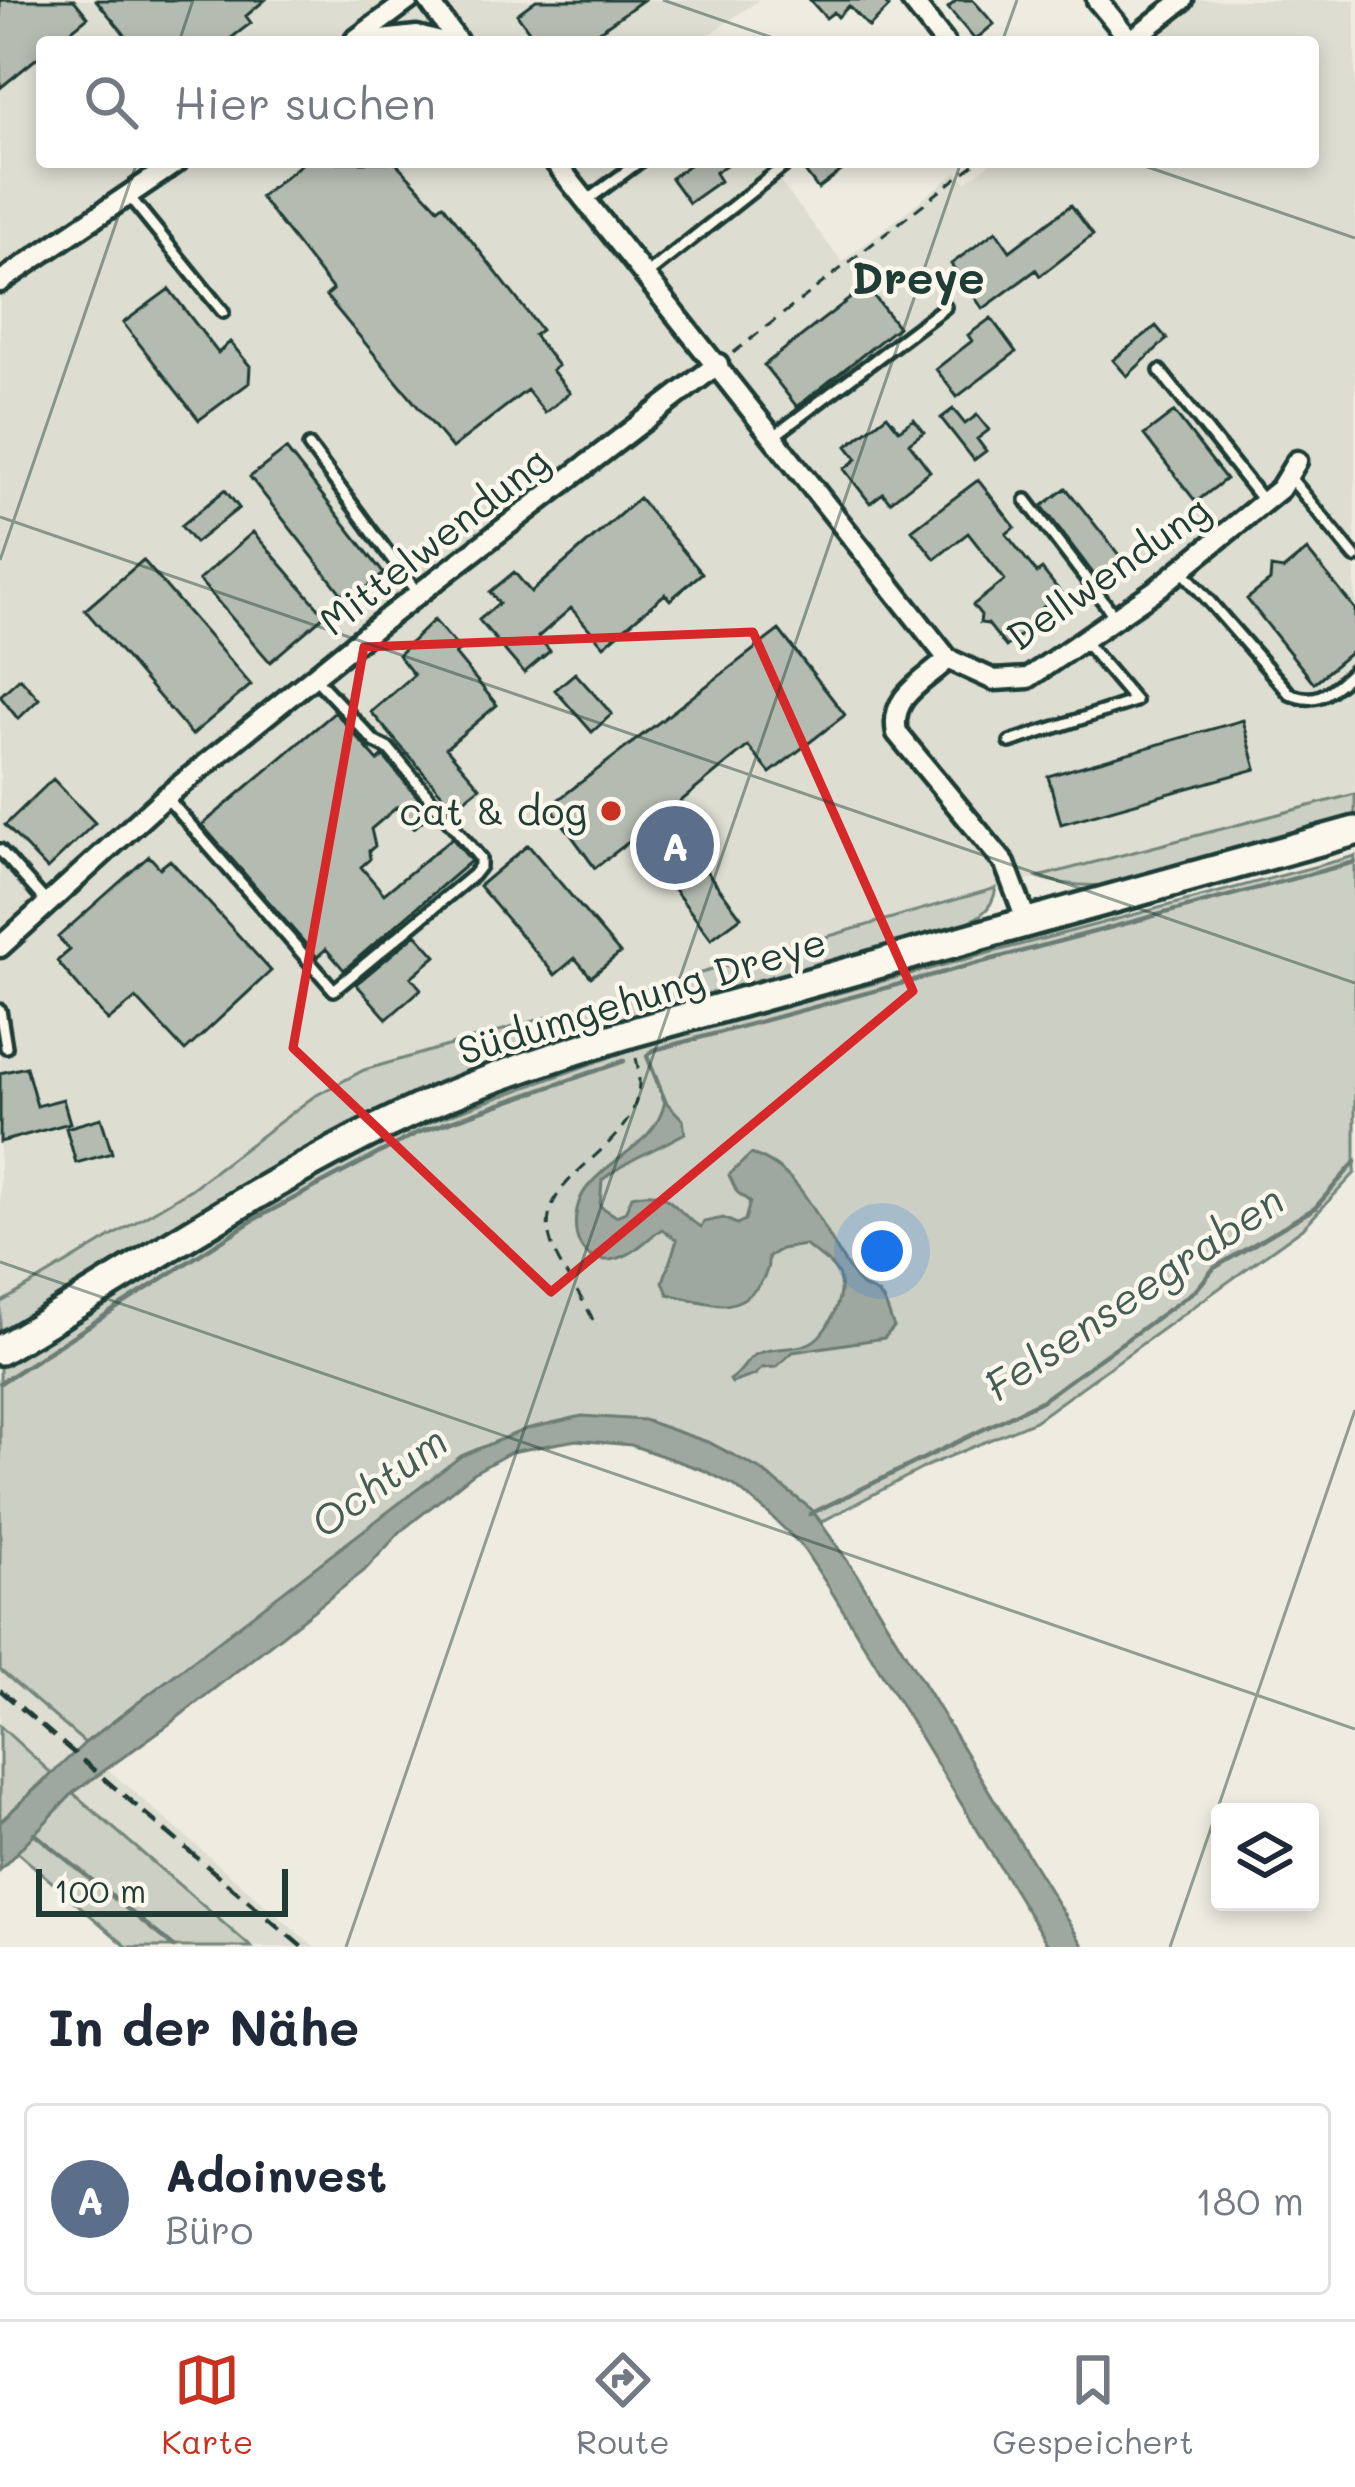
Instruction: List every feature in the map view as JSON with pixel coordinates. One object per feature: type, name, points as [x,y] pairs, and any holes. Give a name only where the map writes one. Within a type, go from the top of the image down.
[{"type":"main road","name":"Südumgehung Dreye","points":[[0,1350],[293,1173],[425,1106],[521,1068],[630,1033],[1355,831]]},
{"type":"street","points":[[360,36],[409,0]]},
{"type":"street","points":[[428,0],[454,36]]},
{"type":"street","points":[[910,0],[939,36]]},
{"type":"street","points":[[1097,0],[1126,36]]},
{"type":"street","points":[[1137,36],[1184,0]]},
{"type":"street","points":[[0,282],[168,168]]},
{"type":"street","points":[[560,168],[948,659],[899,702],[893,715],[897,733],[1005,864],[1028,925]]},
{"type":"street","name":"Mittelwendung","points":[[0,947],[166,797],[418,594],[718,364]]},
{"type":"street","name":"Dellwendung","points":[[948,659],[994,680],[1028,678],[1181,569],[1280,489],[1293,468]]},
{"type":"lane","points":[[586,201],[631,168]]},
{"type":"lane","points":[[646,275],[781,168]]},
{"type":"lane","points":[[128,196],[223,312]]},
{"type":"lane","points":[[774,436],[945,308]]},
{"type":"lane","points":[[1160,371],[1264,502]]},
{"type":"lane","points":[[309,446],[418,594]]},
{"type":"lane","points":[[1293,468],[1355,557]]},
{"type":"lane","points":[[1026,500],[1116,618]]},
{"type":"lane","points":[[1181,569],[1289,694],[1305,700],[1322,698],[1355,670]]},
{"type":"lane","points":[[1010,742],[1135,701],[1083,640]]},
{"type":"lane","points":[[166,797],[334,990],[473,875],[480,858],[389,749],[375,742],[314,677]]},
{"type":"lane","points":[[0,850],[48,904]]},
{"type":"lane","points":[[0,1010],[6,1046]]},
{"type":"path","points":[[718,364],[969,168]]},
{"type":"path","points":[[593,1320],[549,1236],[551,1213],[561,1191],[626,1126],[634,1111],[640,1088],[630,1033]]},
{"type":"highlighted area","points":[[753,632],[913,991],[551,1292],[293,1048],[364,647]]},
{"type":"shaded area","points":[[0,0],[759,0],[708,36],[36,36],[36,168],[774,168],[842,262],[957,172],[966,182],[984,168],[1319,168],[1319,36],[1150,36],[1195,0],[1355,0],[1355,795],[934,905],[313,1097],[191,1189],[0,1303]]},
{"type":"shaded area","points":[[1355,794],[1355,823],[1196,871],[1111,885],[1072,885],[1038,877]]},
{"type":"shaded area","points":[[1355,856],[1355,1173],[1303,1228],[1035,1421],[929,1465],[821,1522],[761,1470],[710,1443],[645,1421],[527,1429],[303,1580],[85,1743],[0,1670],[0,1368],[256,1209],[416,1127],[646,1044]]},
{"type":"shaded area","points":[[996,888],[986,910],[951,929],[758,984],[399,1104],[339,1132],[0,1335],[0,1303],[191,1189],[313,1097],[364,1070]]},
{"type":"shaded area","points":[[665,1101],[683,1120],[685,1133],[602,1180],[600,1206],[616,1216],[625,1212],[632,1196],[656,1194],[701,1227],[723,1218],[737,1224],[745,1220],[750,1202],[737,1192],[729,1175],[751,1154],[771,1163],[802,1192],[860,1284],[883,1300],[894,1327],[884,1338],[793,1352],[776,1367],[762,1368],[732,1383],[755,1355],[804,1345],[823,1332],[840,1294],[839,1277],[829,1264],[805,1245],[781,1249],[768,1257],[766,1273],[750,1294],[721,1305],[668,1294],[663,1282],[677,1240],[662,1229],[616,1259],[586,1253],[575,1222],[586,1189],[653,1128]]},
{"type":"shaded area","points":[[582,1416],[644,1420],[710,1443],[761,1470],[811,1509],[858,1576],[1084,1947],[1049,1947],[801,1545],[735,1486],[703,1470],[631,1445],[576,1440],[511,1452],[475,1472],[401,1531],[364,1571],[73,1793],[0,1870],[0,1822],[85,1743],[461,1456],[526,1429]]},
{"type":"shaded area","points":[[0,1670],[85,1743],[51,1773],[0,1726]]},
{"type":"shaded area","points":[[0,1726],[51,1773],[0,1822]]},
{"type":"shaded area","points":[[106,1768],[314,1947],[251,1947],[73,1793]]},
{"type":"shaded area","points":[[73,1793],[251,1947],[127,1947],[17,1852]]},
{"type":"building","points":[[0,0],[74,0],[88,17],[64,36],[36,36],[36,59],[0,88]]},
{"type":"building","points":[[96,0],[265,0],[246,16],[251,23],[234,36],[126,36]]},
{"type":"building","points":[[536,0],[643,0],[592,36],[533,36],[517,14]]},
{"type":"building","points":[[810,0],[882,0],[889,7],[869,27],[849,6],[838,17],[834,12],[826,18]]},
{"type":"building","points":[[957,0],[973,0],[994,24],[980,36],[972,36],[948,8]]},
{"type":"building","points":[[296,168],[401,168],[438,208],[443,204],[541,330],[534,335],[558,366],[552,370],[570,393],[545,413],[527,390],[452,448],[326,296],[333,290],[260,197]]},
{"type":"building","points":[[685,168],[722,168],[715,173],[720,181],[689,203],[671,178]]},
{"type":"building","points":[[802,168],[845,168],[818,189]]},
{"type":"building","points":[[1071,205],[1093,235],[1040,276],[1036,270],[983,309],[951,264],[996,231],[1010,251]]},
{"type":"building","points":[[866,286],[898,327],[797,407],[764,365]]},
{"type":"building","points":[[169,289],[218,353],[230,342],[250,366],[249,383],[199,420],[123,323]]},
{"type":"building","points":[[991,318],[1016,352],[957,397],[936,369],[972,341],[968,335]]},
{"type":"building","points":[[1156,326],[1167,339],[1127,376],[1113,360]]},
{"type":"building","points":[[953,409],[965,424],[977,415],[989,430],[977,439],[986,451],[974,460],[941,418]]},
{"type":"building","points":[[1174,412],[1226,479],[1196,502],[1144,435]]},
{"type":"building","points":[[887,415],[899,430],[914,419],[924,432],[909,443],[930,471],[890,502],[883,493],[870,503],[844,469],[857,459],[847,446]]},
{"type":"building","points":[[286,449],[384,574],[348,602],[250,477]]},
{"type":"building","points":[[978,480],[1015,527],[1006,534],[1037,573],[1042,569],[1061,593],[1032,616],[1037,622],[1006,647],[988,624],[980,623],[981,615],[973,605],[1005,580],[968,533],[935,559],[912,530]]},
{"type":"building","points":[[1066,488],[1123,560],[1098,580],[1042,506]]},
{"type":"building","points":[[225,490],[239,508],[195,543],[181,526]]},
{"type":"building","points":[[639,498],[702,573],[670,600],[665,594],[604,646],[571,608],[538,637],[550,651],[524,673],[479,620],[499,603],[490,592],[514,572],[531,592]]},
{"type":"building","points":[[253,532],[325,615],[270,662],[199,580]]},
{"type":"building","points":[[1307,550],[1355,609],[1355,649],[1314,683],[1247,599],[1270,581],[1271,568],[1283,570]]},
{"type":"building","points":[[143,560],[251,685],[192,735],[85,610]]},
{"type":"building","points":[[434,620],[497,705],[446,748],[480,787],[454,808],[371,712],[414,675],[398,655]]},
{"type":"building","name":"cat & dog","points":[[779,630],[845,715],[770,773],[748,746],[664,815],[741,917],[711,939],[635,837],[595,868],[550,806]]},
{"type":"building","points":[[575,673],[612,714],[592,732],[555,690]]},
{"type":"building","points":[[20,678],[39,699],[18,719],[0,696]]},
{"type":"building","points":[[335,712],[378,761],[383,756],[431,813],[414,828],[397,807],[371,829],[375,846],[361,867],[384,894],[452,838],[471,861],[344,970],[326,949],[317,957],[202,825]]},
{"type":"building","points":[[1243,720],[1256,769],[1061,824],[1048,776]]},
{"type":"building","points":[[53,779],[95,823],[47,869],[5,825]]},
{"type":"building","points":[[528,845],[620,953],[591,977],[575,958],[555,975],[479,886]]},
{"type":"building","points":[[149,856],[160,868],[170,860],[271,971],[185,1051],[136,998],[108,1021],[57,961],[70,950],[58,937]]},
{"type":"building","points":[[416,934],[436,956],[411,977],[421,989],[387,1019],[356,984]]},
{"type":"building","points":[[26,1067],[37,1106],[63,1099],[70,1123],[0,1142],[0,1073]]},
{"type":"building","points":[[101,1118],[112,1153],[76,1163],[66,1128]]},
{"type":"waterway","points":[[665,1101],[647,1056],[654,1050],[1355,862]]},
{"type":"waterway","points":[[0,1383],[255,1219],[417,1133],[624,1061]]},
{"type":"waterway","name":"Felsenseegraben","points":[[810,1514],[1041,1401],[1197,1289],[1214,1268],[1315,1208],[1355,1162]]},
{"type":"waterway","points":[[34,1833],[174,1947]]},
{"type":"railway","points":[[0,1690],[302,1947]]},
{"type":"place","name":"cat & dog","points":[[611,811]]},
{"type":"place","name":"Adoinvest","points":[[675,845]]},
{"type":"district","name":"Dreye","points":[[918,278]]},
{"type":"water label","name":"Ochtum","points":[[379,1482]]}]
